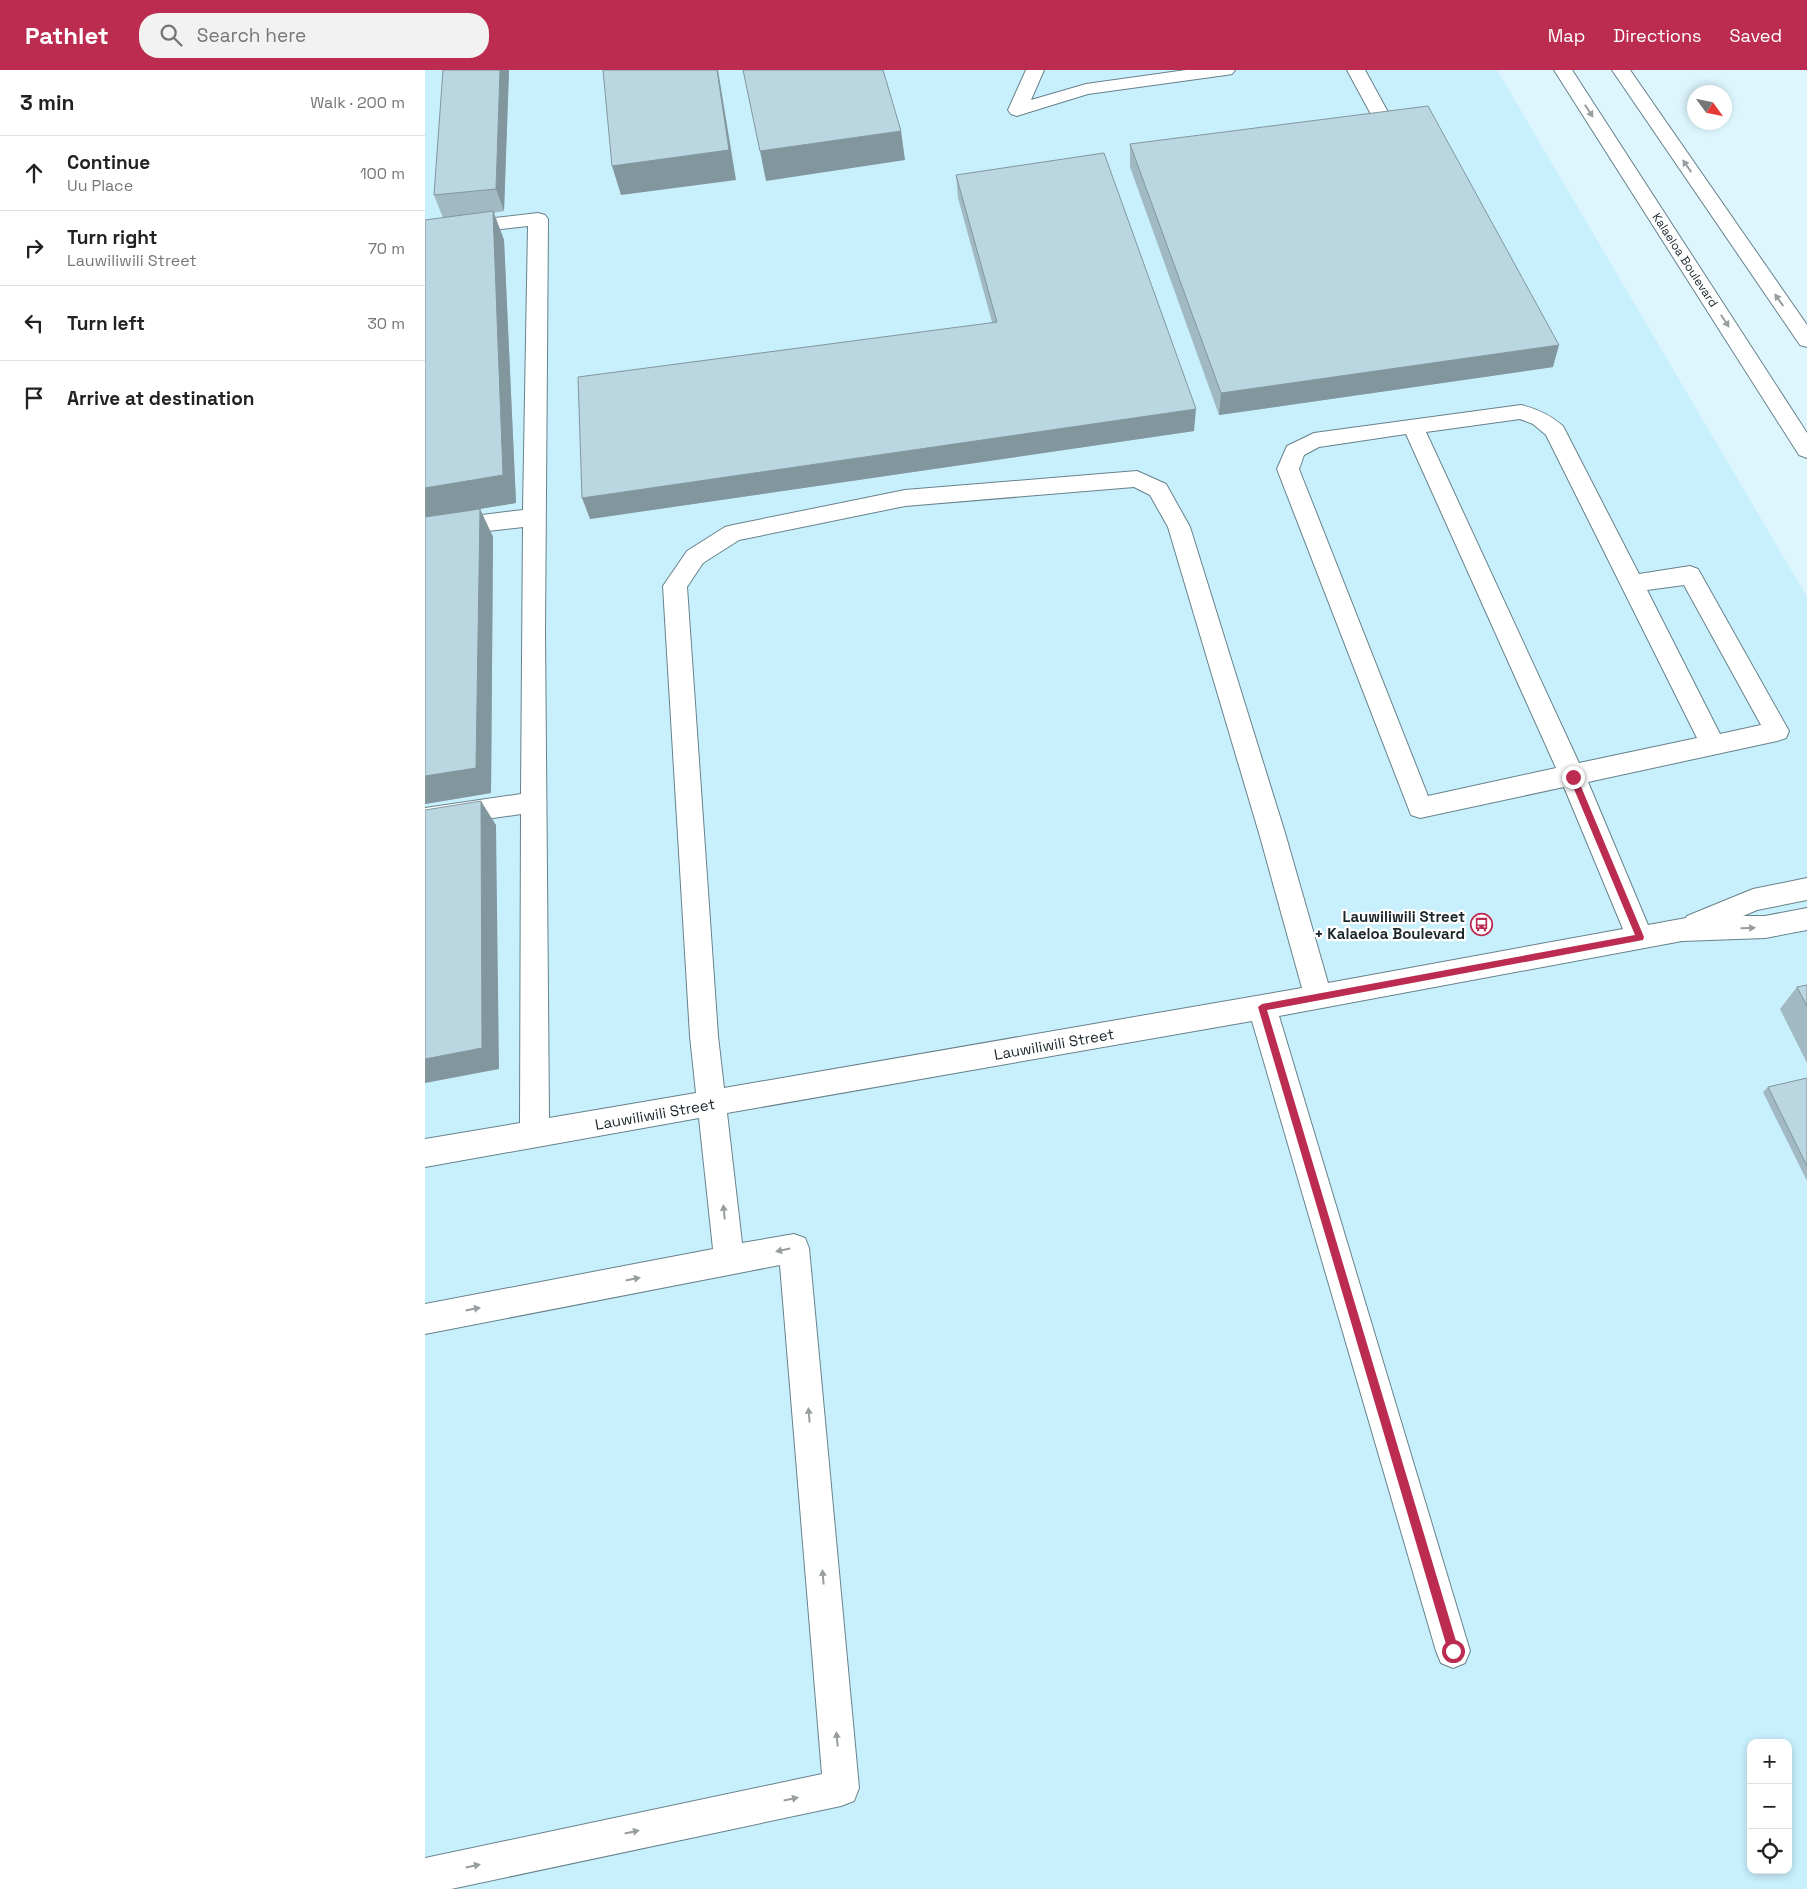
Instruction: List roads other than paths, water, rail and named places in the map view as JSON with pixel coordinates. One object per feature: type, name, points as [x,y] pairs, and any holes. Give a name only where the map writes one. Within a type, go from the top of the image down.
[{"type":"street","points":[[1035,70],[1017,110],[1086,89],[1226,70]]},
{"type":"street","points":[[1356,70],[1379,114]]},
{"type":"street","name":"Kalaeloa Boulevard","points":[[1563,70],[1807,450]]},
{"type":"street","points":[[1621,70],[1807,340]]},
{"type":"street","points":[[425,232],[538,219],[534,802],[535,1134]]},
{"type":"street","points":[[1632,584],[1690,575],[1777,731],[1573,777],[1419,808],[1288,470],[1295,451],[1314,440],[1521,412],[1541,419],[1555,430],[1632,584],[1713,745]]},
{"type":"street","points":[[1413,426],[1573,777],[1640,937]]},
{"type":"street","points":[[729,1261],[704,1036],[675,586],[695,557],[733,533],[905,498],[1137,480],[1158,490],[1179,527],[1272,833],[1318,997]]},
{"type":"street","points":[[425,530],[535,517]]},
{"type":"street","points":[[425,818],[534,802]]},
{"type":"street","points":[[1753,900],[1791,875],[1807,872]]},
{"type":"street","name":"Lauwiliwili Street","points":[[1681,930],[1753,900],[1807,889]]},
{"type":"street","name":"Lauwiliwili Street","points":[[425,1153],[1262,1007],[1681,930],[1765,927],[1807,919]]},
{"type":"street","points":[[1262,1007],[1453,1651]]},
{"type":"street","points":[[425,1318],[794,1248],[841,1788],[425,1876]]},
{"type":"place","name":"Lauwiliwili Street + Kalaeloa Boulevard","points":[[1481,925]]}]
